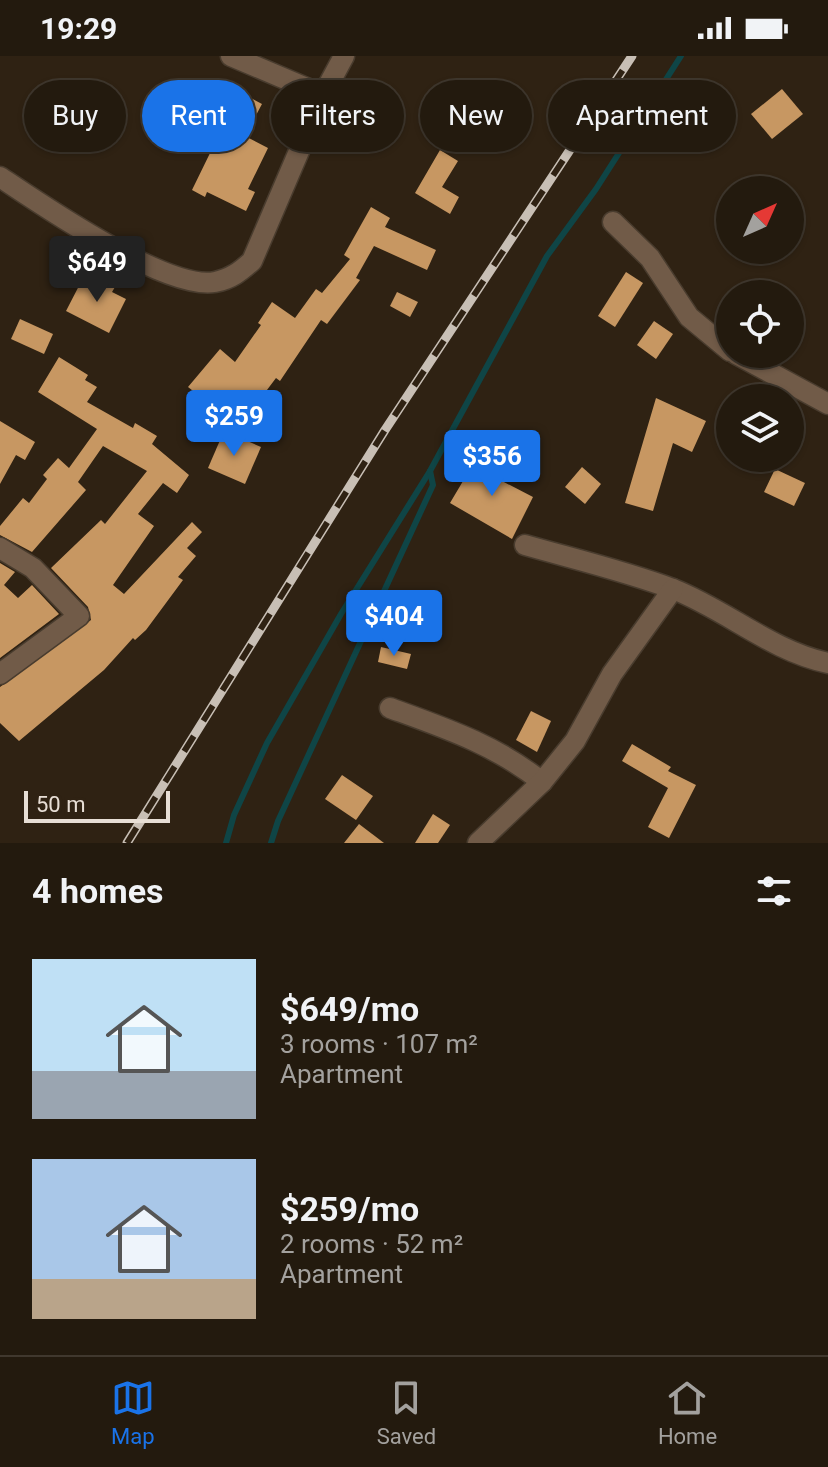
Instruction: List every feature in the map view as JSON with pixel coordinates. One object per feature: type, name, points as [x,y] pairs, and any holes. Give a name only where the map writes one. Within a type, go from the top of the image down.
[{"type":"street","points":[[231,56],[288,80]]},
{"type":"street","points":[[331,80],[344,56]]},
{"type":"street","points":[[0,177],[89,235],[158,270],[212,283],[236,275],[252,261],[299,152]]},
{"type":"street","points":[[613,222],[650,258],[689,317],[716,339]]},
{"type":"street","points":[[762,368],[828,404]]},
{"type":"street","points":[[525,545],[673,589],[741,622],[781,647],[828,663]]},
{"type":"street","points":[[0,548],[33,568],[79,616],[0,674]]},
{"type":"street","points":[[478,843],[542,782],[575,741],[612,674],[673,589]]},
{"type":"street","points":[[390,708],[470,736],[518,762],[542,782]]},
{"type":"building","points":[[782,89],[803,114],[772,139],[751,114]]},
{"type":"building","points":[[255,100],[262,104],[255,117]]},
{"type":"building","points":[[255,141],[268,148],[248,189],[255,192],[246,211],[207,192],[205,197],[192,190],[211,152],[255,152]]},
{"type":"building","points":[[439,152],[458,161],[442,187],[459,197],[450,214],[415,193]]},
{"type":"building","points":[[371,207],[390,218],[385,227],[436,250],[427,270],[374,246],[356,278],[360,280],[327,324],[321,320],[280,381],[276,378],[239,427],[188,387],[220,349],[235,362],[261,325],[258,323],[272,302],[295,318],[316,289],[322,293],[350,259],[344,255]]},
{"type":"building","points":[[626,272],[643,283],[615,327],[598,316]]},
{"type":"building","points":[[96,278],[115,287],[112,292],[126,299],[109,333],[66,311],[82,280],[92,285]]},
{"type":"building","points":[[397,292],[418,302],[410,317],[390,306]]},
{"type":"building","points":[[20,319],[53,334],[44,354],[11,339]]},
{"type":"building","points":[[654,321],[673,334],[656,359],[637,345]]},
{"type":"building","points":[[59,357],[88,375],[85,380],[97,387],[87,402],[133,428],[135,423],[157,436],[152,444],[189,475],[177,493],[163,483],[138,514],[154,526],[113,585],[124,594],[192,522],[202,532],[187,548],[196,556],[178,577],[183,580],[146,630],[135,640],[133,638],[104,670],[19,741],[0,723],[0,687],[91,620],[88,607],[51,568],[101,520],[105,524],[147,471],[103,446],[78,482],[86,490],[32,552],[0,535],[0,526],[23,498],[29,503],[47,479],[43,475],[58,458],[69,468],[97,429],[38,392]]},
{"type":"building","points":[[656,398],[706,421],[692,452],[673,443],[653,511],[625,503]]},
{"type":"building","points":[[0,421],[35,442],[25,460],[16,455],[0,484]]},
{"type":"building","points":[[224,431],[261,447],[245,484],[208,468]]},
{"type":"building","points":[[479,454],[506,470],[500,480],[533,497],[512,539],[450,503]]},
{"type":"building","points":[[582,467],[601,484],[585,504],[565,487]]},
{"type":"building","points":[[774,472],[781,472],[805,483],[794,506],[764,492]]},
{"type":"building","points":[[0,563],[15,572],[4,585],[18,598],[32,585],[59,614],[0,658]]},
{"type":"building","points":[[381,647],[411,654],[407,669],[378,662]]},
{"type":"building","points":[[531,711],[551,721],[537,752],[516,740]]},
{"type":"building","points":[[632,744],[671,767],[668,771],[696,785],[669,838],[648,827],[668,788],[622,761]]},
{"type":"building","points":[[342,775],[373,796],[356,820],[325,799]]},
{"type":"building","points":[[433,814],[450,825],[438,843],[415,843]]},
{"type":"building","points":[[359,824],[384,843],[344,843]]},
{"type":"waterway","points":[[226,843],[234,815],[267,743],[341,614],[430,471],[547,256],[596,189],[681,56]]},
{"type":"waterway","points":[[271,843],[278,821],[433,485],[430,471]]},
{"type":"railway","points":[[127,843],[385,430],[632,56]]}]
